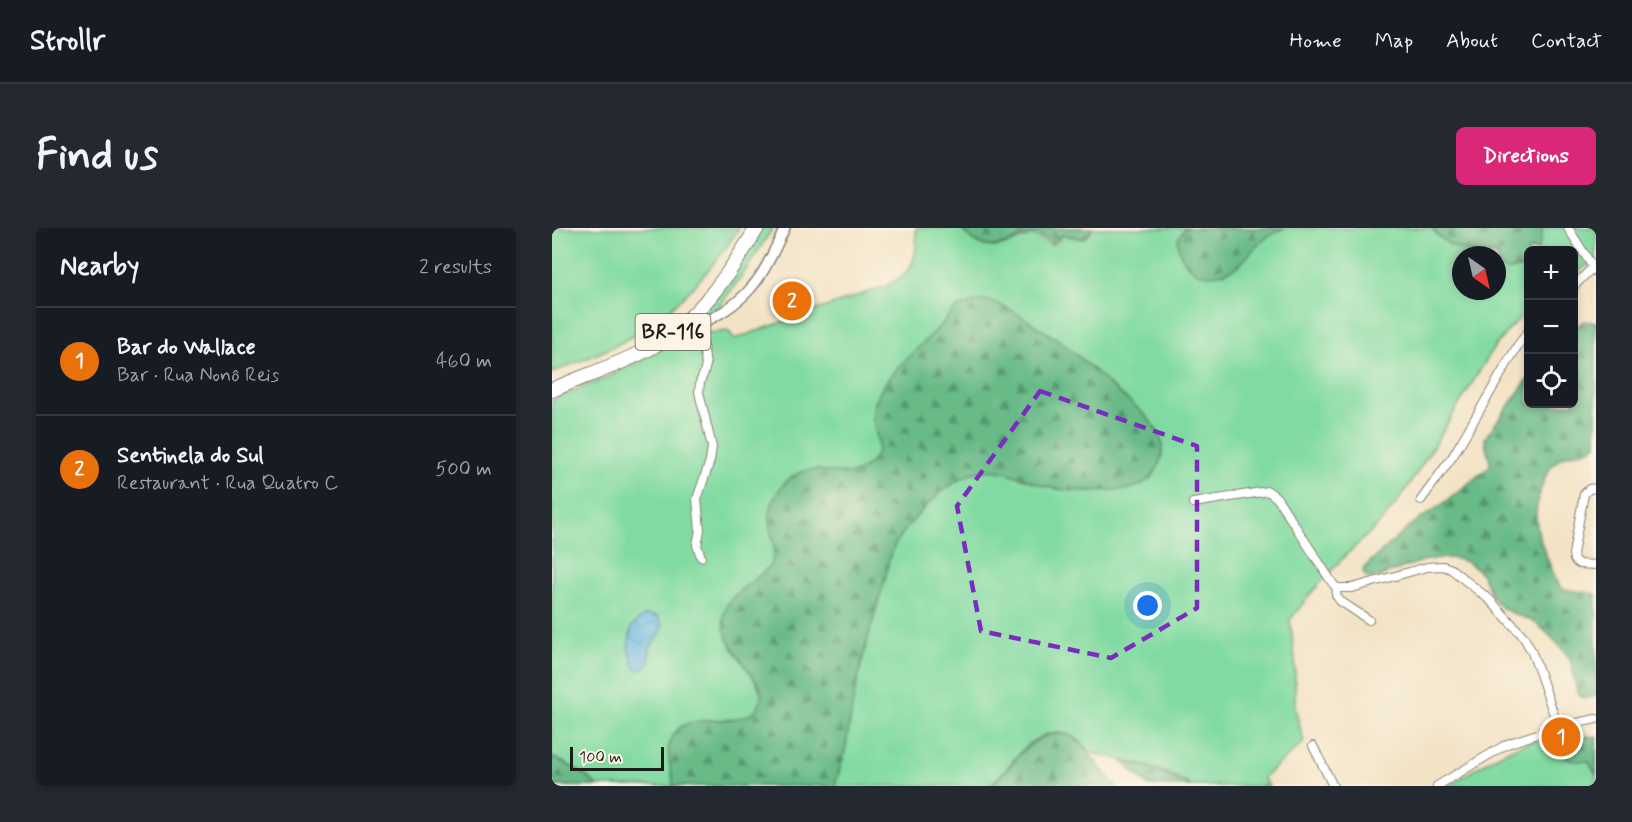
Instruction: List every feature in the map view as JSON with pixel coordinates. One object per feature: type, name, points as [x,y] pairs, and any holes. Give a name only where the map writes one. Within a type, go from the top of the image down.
[{"type":"highway","name":"BR-116","points":[[552,382],[629,351],[668,327],[709,285],[747,228]]},
{"type":"highway","name":"BR-116","points":[[552,392],[624,361],[663,340],[693,315],[712,294],[757,228]]},
{"type":"street","points":[[552,392],[601,375],[644,356],[736,302],[758,279],[785,228]]},
{"type":"street","points":[[1568,228],[1595,270],[1578,283]]},
{"type":"street","points":[[700,327],[706,365],[699,392],[712,447],[710,461],[696,499],[700,530],[697,545],[701,556]]},
{"type":"street","points":[[1421,500],[1453,456],[1524,337]]},
{"type":"street","points":[[1594,488],[1586,490],[1584,494],[1573,554],[1574,560],[1579,564],[1596,565]]},
{"type":"street","points":[[1193,503],[1268,491],[1277,498],[1337,588],[1352,588],[1431,566],[1451,569],[1490,600],[1523,636],[1531,650],[1558,727]]},
{"type":"street","points":[[1337,588],[1336,595],[1340,601],[1369,620]]},
{"type":"street","points":[[1437,786],[1504,745],[1558,727],[1596,719]]},
{"type":"street","points":[[1313,746],[1332,786]]},
{"type":"highlighted area","points":[[1040,391],[1197,446],[1197,608],[1111,658],[981,631],[957,506]]},
{"type":"green space","points":[[552,228],[739,228],[715,262],[689,292],[658,319],[615,346],[552,373]]},
{"type":"green space","points":[[760,228],[773,228],[720,305],[709,314],[696,320]]},
{"type":"green space","points":[[916,228],[960,228],[972,240],[984,246],[997,247],[1030,236],[1039,237],[1051,244],[1056,243],[1063,235],[1083,239],[1090,234],[1092,228],[1596,228],[1596,260],[1578,271],[1578,246],[1524,246],[1524,314],[1495,346],[1396,504],[1310,594],[1290,620],[1295,659],[1295,708],[1304,742],[1263,778],[1269,786],[1192,786],[1156,769],[1093,753],[1073,737],[1056,733],[1042,736],[1026,746],[1002,774],[988,786],[552,786],[552,400],[603,379],[672,342],[692,334],[729,331],[734,339],[886,286],[903,276],[908,270],[915,256]]},
{"type":"green space","points":[[961,228],[1090,228],[1091,231],[1083,238],[1062,235],[1052,243],[1041,235],[1031,234],[1001,245],[987,246],[974,240]]},
{"type":"green space","points":[[1185,228],[1284,228],[1263,240],[1234,268],[1227,272],[1207,275],[1192,269],[1180,253],[1178,240]]},
{"type":"green space","points":[[1432,228],[1542,228],[1539,246],[1524,246],[1524,269],[1506,270],[1506,246],[1452,246]]},
{"type":"green space","points":[[986,300],[1005,307],[1058,339],[1147,417],[1158,432],[1162,443],[1161,457],[1155,472],[1145,483],[1125,490],[1057,489],[992,470],[970,474],[957,481],[930,502],[907,528],[892,551],[862,662],[845,751],[835,786],[673,786],[668,751],[675,732],[685,725],[698,721],[741,718],[752,713],[760,703],[761,694],[758,684],[728,639],[724,627],[724,614],[731,599],[770,565],[774,550],[770,517],[776,494],[786,482],[799,473],[818,470],[853,473],[871,462],[878,449],[873,410],[876,398],[883,387],[901,365],[954,311],[966,304]]},
{"type":"green space","points":[[1584,321],[1596,323],[1596,445],[1563,457],[1549,470],[1539,494],[1536,522],[1540,541],[1562,589],[1596,594],[1596,695],[1587,698],[1581,697],[1578,693],[1571,662],[1561,647],[1536,624],[1500,606],[1476,568],[1467,562],[1447,558],[1426,560],[1372,578],[1367,577],[1363,572],[1369,563],[1411,525],[1444,503],[1490,466],[1485,438],[1524,384],[1524,408],[1578,408],[1578,325]]},
{"type":"green space","points":[[1051,734],[1061,734],[1076,739],[1116,786],[990,786],[1031,744]]},
{"type":"green space","points":[[1560,737],[1596,737],[1596,774],[1588,761],[1574,761],[1564,756]]},
{"type":"green space","points":[[1596,737],[1596,786],[1448,786],[1518,746],[1549,738]]},
{"type":"green space","points":[[552,757],[576,769],[597,786],[552,786]]},
{"type":"green space","points":[[1121,761],[1155,769],[1190,786],[1149,786]]},
{"type":"water","points":[[645,615],[657,616],[663,625],[661,632],[650,647],[649,664],[641,670],[635,668],[628,649],[633,625]]},
{"type":"place","name":"Sentinela do Sul","points":[[792,301]]},
{"type":"place","name":"Bar do Wallace","points":[[1561,737]]}]
